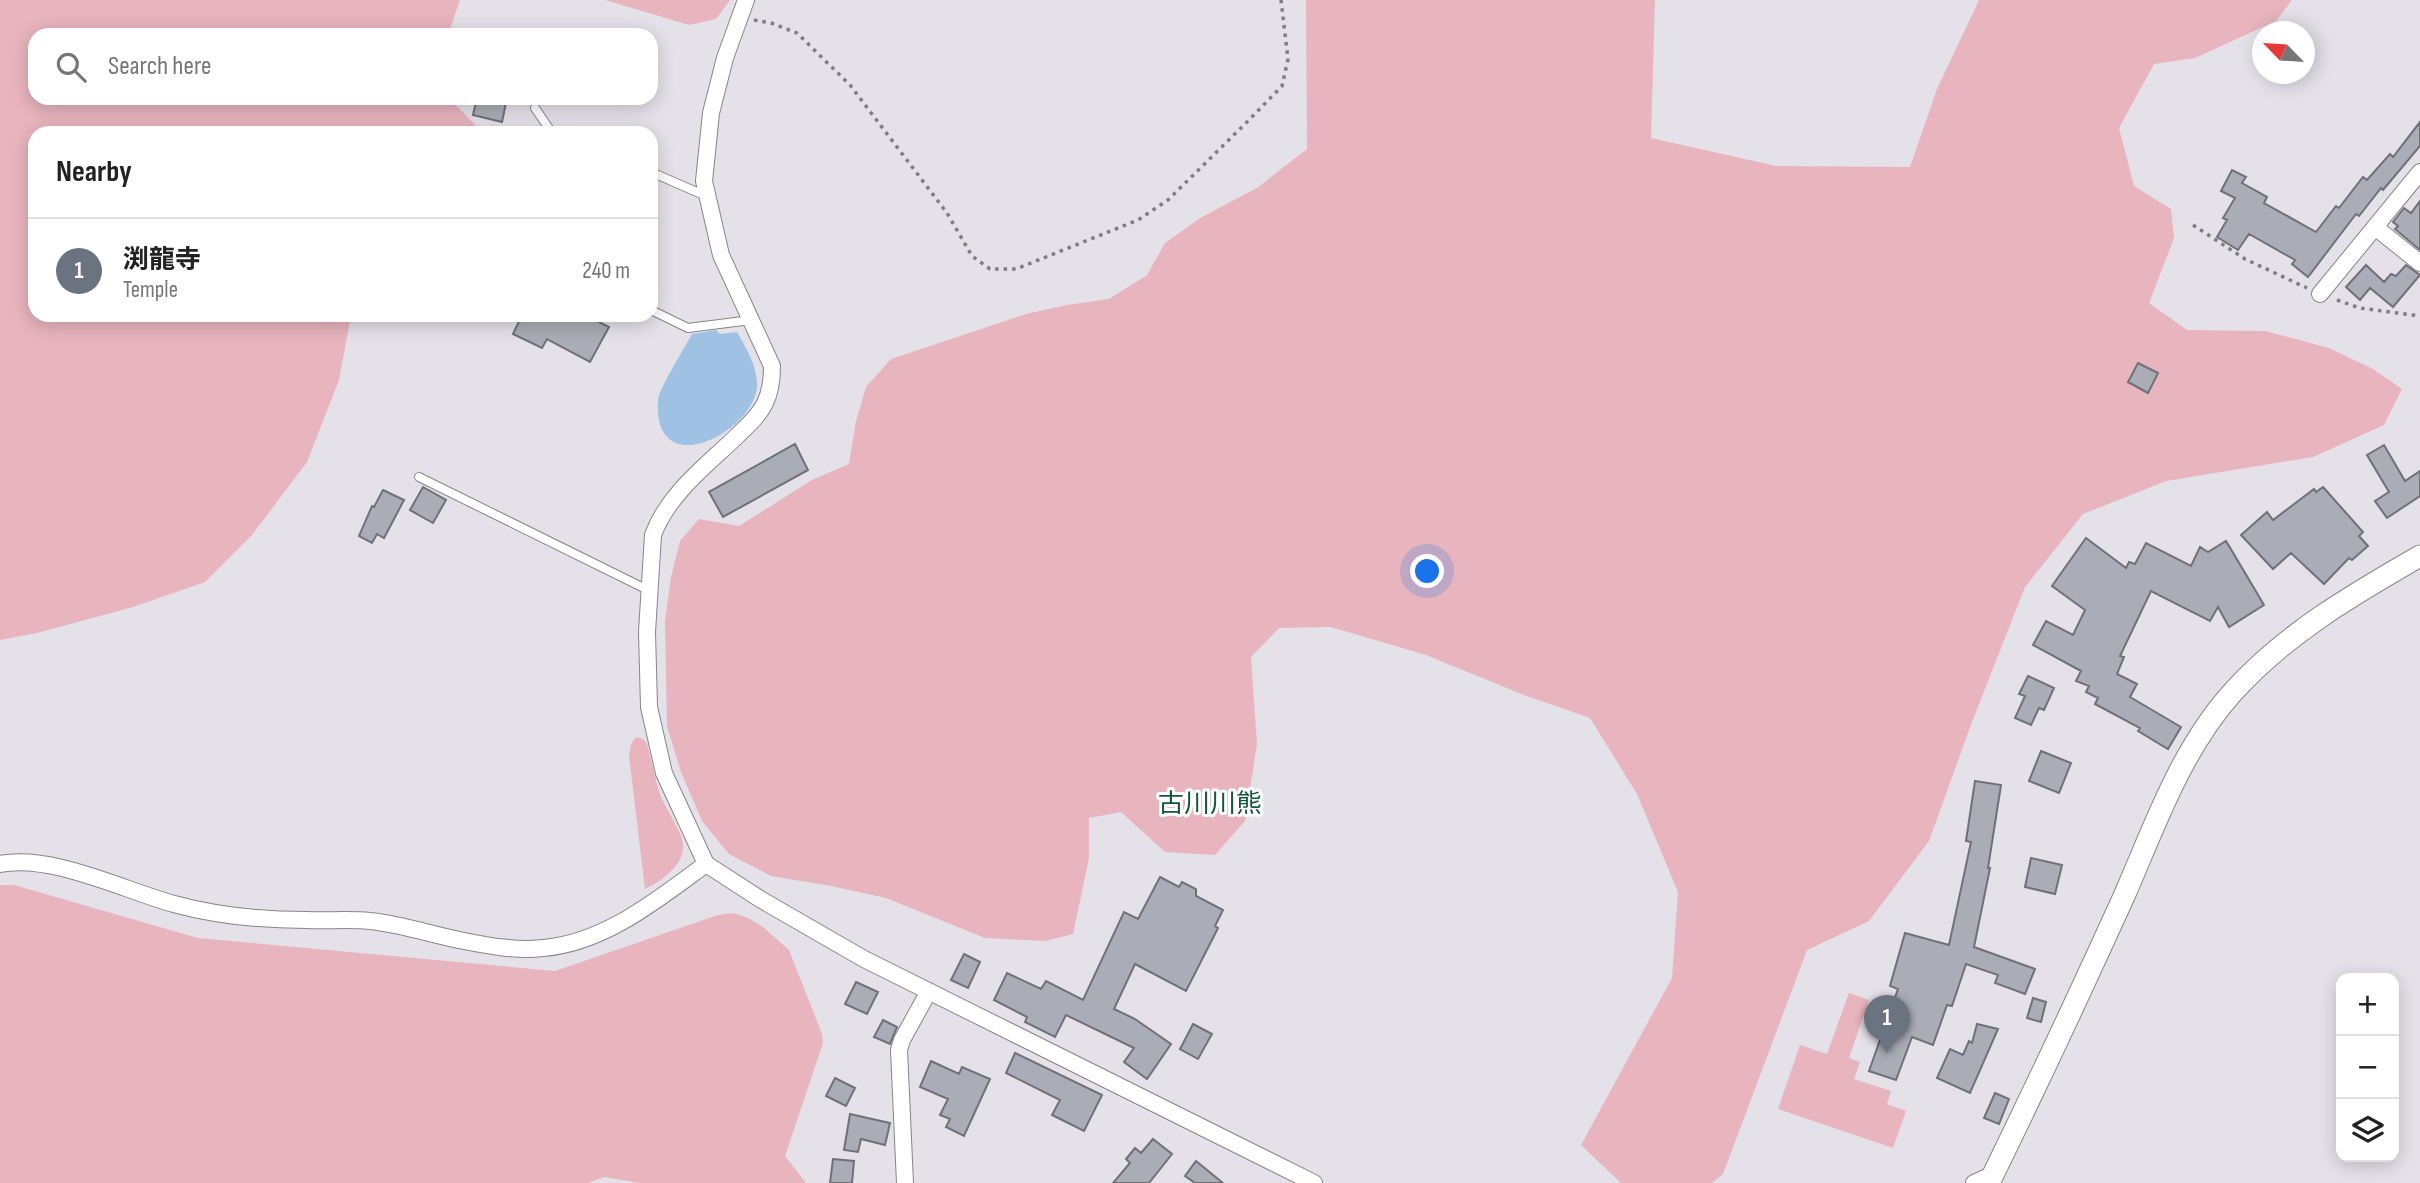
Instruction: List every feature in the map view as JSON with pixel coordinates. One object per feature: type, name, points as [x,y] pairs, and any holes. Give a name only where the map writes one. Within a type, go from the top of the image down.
[{"type":"street","points":[[746,0],[725,58],[711,113],[704,181],[721,255],[772,366],[772,384],[765,404],[752,420],[664,510],[653,534],[647,632],[651,718],[664,773],[706,864],[760,900],[864,959],[1314,1183]]},
{"type":"street","points":[[2320,294],[2420,172]]},
{"type":"street","points":[[2375,227],[2420,263]]},
{"type":"street","points":[[1974,1183],[1992,1178],[2045,1070],[2187,756],[2231,694],[2280,646],[2344,599],[2420,556]]},
{"type":"street","points":[[0,863],[15,861],[51,864],[145,896],[211,914],[257,919],[370,921],[466,942],[519,949],[545,948],[611,928],[706,864]]},
{"type":"street","points":[[905,1183],[900,1050],[902,1040],[929,991]]},
{"type":"lane","points":[[535,108],[547,126]]},
{"type":"lane","points":[[658,175],[706,196]]},
{"type":"lane","points":[[658,313],[688,328],[751,320]]},
{"type":"lane","points":[[419,477],[650,591]]},
{"type":"path","points":[[738,17],[771,23],[797,33],[850,85],[947,213],[972,256],[990,269],[1016,270],[1138,220],[1168,200],[1248,121],[1282,86],[1288,59],[1281,0]]},
{"type":"path","points":[[2193,225],[2245,259],[2320,294],[2360,308],[2420,316]]},
{"type":"shaded area","points":[[0,0],[460,0],[450,28],[28,28],[28,105],[456,105],[476,126],[28,126],[28,322],[350,322],[339,380],[307,462],[252,535],[205,582],[133,607],[37,633],[0,640]]},
{"type":"shaded area","points":[[605,0],[730,0],[716,19],[689,25]]},
{"type":"shaded area","points":[[1306,0],[1655,0],[1651,138],[1776,166],[1910,167],[1937,89],[1979,0],[2292,0],[2276,21],[2252,21],[2252,32],[2195,58],[2154,64],[2119,128],[2134,186],[2171,209],[2174,238],[2149,303],[2187,330],[2265,331],[2329,348],[2373,369],[2402,389],[2384,425],[2313,457],[2166,481],[2083,514],[2025,587],[1929,841],[1869,921],[1807,950],[1723,1174],[1712,1183],[1621,1183],[1581,1145],[1672,978],[1678,892],[1637,794],[1590,718],[1524,695],[1426,655],[1331,627],[1279,628],[1251,657],[1257,744],[1245,821],[1215,855],[1165,852],[1121,812],[1089,818],[1089,858],[1073,934],[1045,941],[985,938],[886,898],[771,876],[729,854],[702,821],[681,772],[667,726],[665,622],[671,577],[680,541],[699,519],[739,526],[812,480],[849,464],[856,421],[866,387],[891,359],[1026,314],[1109,299],[1147,275],[1165,243],[1200,218],[1257,188],[1307,149]]},
{"type":"shaded area","points":[[636,737],[647,744],[661,797],[679,831],[683,845],[679,861],[674,868],[645,889],[629,756],[631,744]]},
{"type":"shaded area","points":[[0,885],[14,885],[198,938],[555,971],[718,915],[734,913],[748,918],[763,927],[789,950],[822,1034],[823,1043],[785,1156],[806,1183],[640,1183],[604,1177],[588,1183],[0,1183]]},
{"type":"shaded area","points":[[1849,993],[1869,1000],[1849,1058],[1860,1062],[1854,1079],[1891,1091],[1887,1104],[1906,1111],[1893,1148],[1778,1109],[1800,1045],[1827,1054]]},
{"type":"water","points":[[716,330],[720,334],[737,332],[744,344],[756,374],[754,399],[743,416],[726,431],[707,441],[688,445],[672,441],[661,426],[659,394],[692,334]]},
{"type":"building","points":[[475,105],[506,105],[502,122],[473,115]]},
{"type":"building","points":[[2420,122],[2420,146],[2359,216],[2356,214],[2308,277],[2292,264],[2295,260],[2249,234],[2238,250],[2217,237],[2227,220],[2223,218],[2235,198],[2221,191],[2232,170],[2246,177],[2242,183],[2267,197],[2264,203],[2316,232],[2363,177],[2367,180],[2390,154],[2393,157]]},
{"type":"building","points":[[2420,201],[2420,250],[2395,229],[2398,226],[2393,222],[2404,208],[2411,213]]},
{"type":"building","points":[[2366,265],[2384,282],[2391,274],[2396,276],[2406,265],[2420,275],[2393,307],[2370,288],[2360,300],[2346,287]]},
{"type":"building","points":[[519,322],[599,322],[609,327],[590,362],[547,339],[542,348],[513,334]]},
{"type":"building","points":[[2138,363],[2158,373],[2148,393],[2128,382]]},
{"type":"building","points":[[795,444],[808,470],[723,517],[709,492]]},
{"type":"building","points":[[2384,445],[2405,481],[2420,471],[2420,496],[2387,518],[2375,501],[2389,492],[2367,455]]},
{"type":"building","points":[[423,487],[446,500],[433,523],[410,510]]},
{"type":"building","points":[[2323,487],[2363,532],[2359,536],[2368,546],[2352,560],[2349,558],[2324,584],[2291,553],[2273,569],[2241,535],[2267,512],[2273,520],[2314,489],[2316,492]]},
{"type":"building","points":[[383,490],[404,500],[384,538],[377,534],[372,543],[359,536],[372,506],[374,507]]},
{"type":"building","points":[[2086,538],[2126,568],[2129,562],[2135,564],[2146,543],[2191,566],[2200,547],[2208,552],[2226,541],[2264,605],[2229,627],[2218,607],[2210,621],[2151,591],[2120,656],[2124,657],[2117,674],[2137,684],[2130,697],[2181,727],[2168,749],[2138,731],[2140,728],[2095,704],[2098,698],[2086,692],[2089,686],[2076,681],[2081,671],[2033,645],[2046,621],[2073,635],[2085,610],[2052,586]]},
{"type":"building","points":[[2028,676],[2054,688],[2044,710],[2039,708],[2031,725],[2015,718],[2025,696],[2019,694]]},
{"type":"building","points":[[2041,751],[2071,763],[2059,793],[2029,781]]},
{"type":"building","points":[[1975,781],[2001,785],[1990,868],[1974,947],[2035,969],[2025,994],[1995,983],[1998,975],[1966,964],[1952,1006],[1947,1005],[1933,1045],[1912,1037],[1896,1080],[1869,1071],[1898,989],[1890,986],[1905,933],[1949,945],[1971,842],[1966,841]]},
{"type":"building","points":[[2031,858],[2062,865],[2055,894],[2025,887]]},
{"type":"building","points":[[1160,877],[1179,887],[1182,882],[1196,889],[1196,896],[1223,910],[1215,926],[1218,928],[1186,991],[1135,964],[1114,1009],[1135,1019],[1171,1044],[1147,1079],[1124,1062],[1134,1048],[1066,1015],[1055,1037],[1025,1022],[1027,1017],[994,1000],[1007,973],[1041,989],[1046,981],[1083,1000],[1124,912],[1138,919]]},
{"type":"building","points":[[964,954],[980,962],[968,988],[951,980]]},
{"type":"building","points":[[856,982],[878,992],[867,1014],[845,1004]]},
{"type":"building","points":[[2033,998],[2046,1002],[2041,1022],[2027,1018]]},
{"type":"building","points":[[883,1020],[897,1027],[890,1044],[874,1037]]},
{"type":"building","points":[[1193,1024],[1212,1034],[1198,1059],[1180,1049]]},
{"type":"building","points":[[1977,1024],[1998,1029],[1970,1093],[1937,1078],[1950,1049],[1963,1055],[1969,1041],[1972,1043]]},
{"type":"building","points":[[1015,1053],[1102,1095],[1084,1131],[1052,1115],[1060,1100],[1006,1073]]},
{"type":"building","points":[[931,1061],[959,1074],[962,1067],[990,1079],[964,1136],[946,1127],[950,1119],[940,1115],[948,1099],[920,1087]]},
{"type":"building","points":[[835,1078],[855,1088],[846,1106],[826,1096]]},
{"type":"building","points":[[1995,1093],[2009,1099],[1999,1124],[1984,1118]]},
{"type":"building","points":[[850,1114],[890,1123],[885,1145],[861,1139],[858,1152],[844,1150]]},
{"type":"building","points":[[1153,1139],[1172,1154],[1149,1183],[1113,1183],[1130,1163],[1126,1159],[1135,1148],[1141,1153]]},
{"type":"building","points":[[833,1159],[854,1161],[852,1183],[830,1183]]},
{"type":"building","points":[[1196,1161],[1223,1183],[1195,1183],[1185,1176]]},
{"type":"place","name":"渕龍寺","points":[[1887,1053]]},
{"type":"district","name":"古川川熊","points":[[1210,803]]}]
